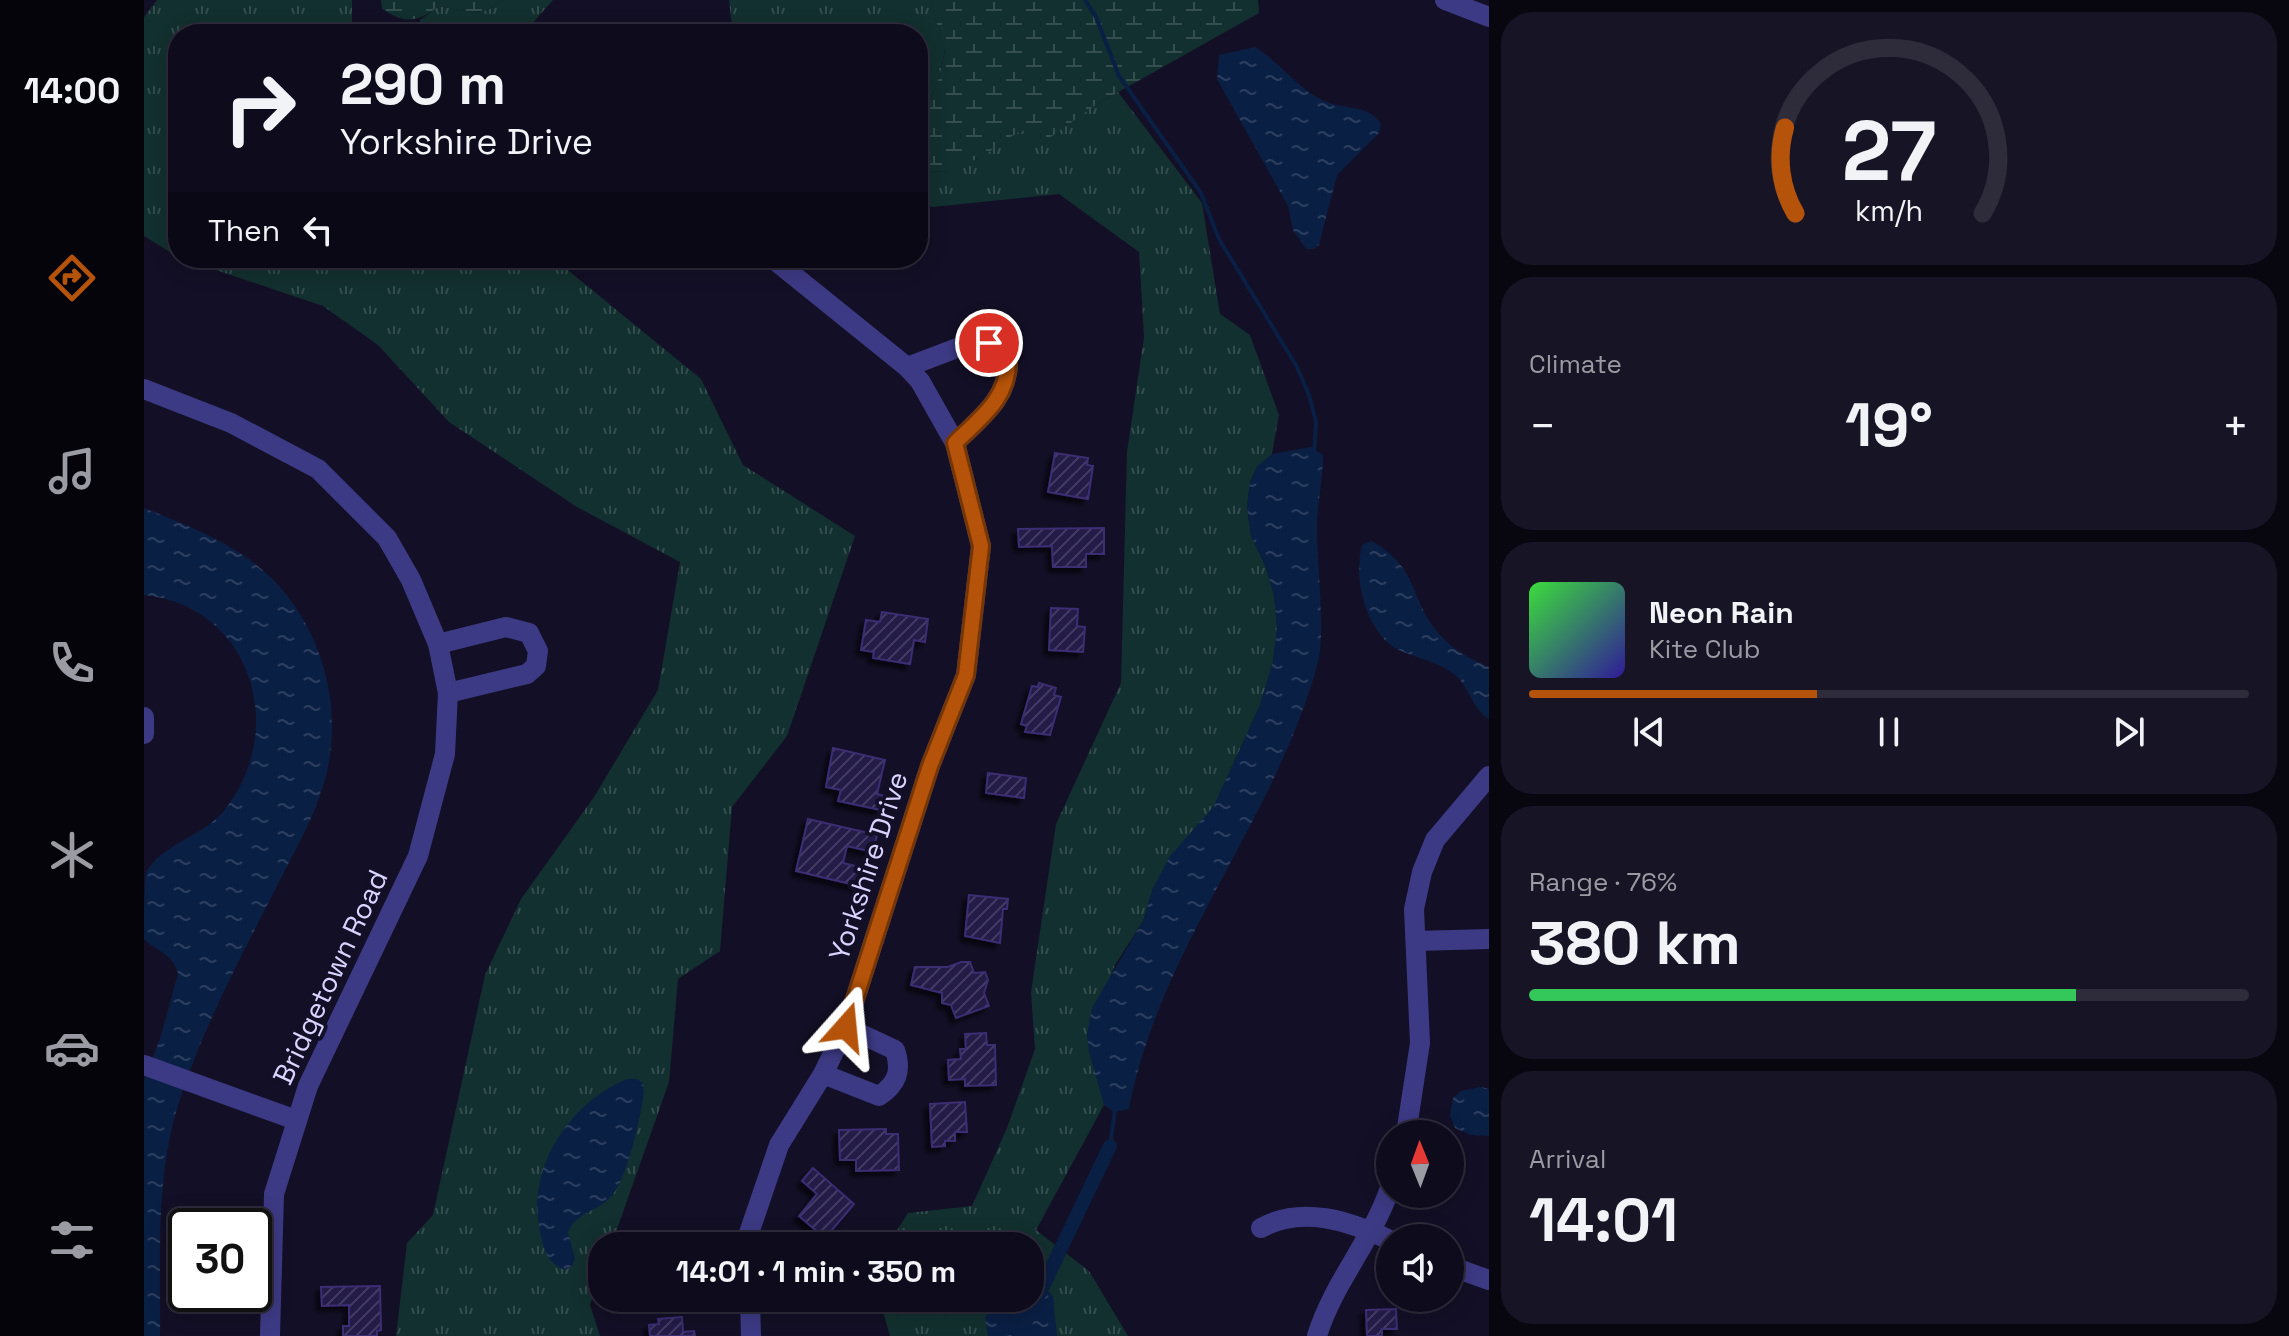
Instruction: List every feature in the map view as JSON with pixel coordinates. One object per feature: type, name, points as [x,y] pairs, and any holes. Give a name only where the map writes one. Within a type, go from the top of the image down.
[{"type":"street","points":[[1445,0],[1489,17]]},
{"type":"street","name":"Yorkshire Drive","points":[[749,1232],[779,1145],[823,1074],[846,1027],[930,766],[966,675],[981,546],[955,443],[920,381],[907,367],[784,268]]},
{"type":"street","points":[[907,367],[965,345],[989,343],[1008,362],[1008,380],[1001,397],[955,443]]},
{"type":"street","name":"Bridgetown Road","points":[[144,389],[231,423],[318,469],[387,538],[411,580],[438,644],[448,693],[445,754],[418,856],[339,1018],[296,1120],[274,1194],[270,1336]]},
{"type":"street","points":[[438,644],[506,627],[529,633],[535,641],[536,666],[513,680],[448,693]]},
{"type":"street","points":[[144,717],[144,734]]},
{"type":"street","points":[[1408,1120],[1420,1043],[1414,909],[1422,872],[1435,840],[1489,776]]},
{"type":"street","points":[[1416,941],[1489,939]]},
{"type":"street","points":[[823,1074],[879,1096],[891,1088],[899,1072],[895,1050],[846,1027]]},
{"type":"street","points":[[144,1065],[296,1120]]},
{"type":"street","points":[[1317,1336],[1326,1305],[1371,1231],[1381,1208]]},
{"type":"street","points":[[1261,1228],[1300,1214],[1376,1233]]},
{"type":"street","points":[[1464,1271],[1489,1280]]},
{"type":"street","points":[[750,1312],[751,1336]]},
{"type":"green space","points":[[157,0],[352,0],[352,24],[168,24],[168,251],[144,236],[144,17]]},
{"type":"green space","points":[[381,0],[502,0],[488,10],[480,11],[439,6],[411,20],[382,9]]},
{"type":"green space","points":[[502,0],[553,0],[532,24],[419,24],[420,20],[439,6],[480,11]]},
{"type":"green space","points":[[729,0],[930,0],[945,49],[940,75],[928,104],[928,24],[732,24]]},
{"type":"green space","points":[[930,0],[1258,0],[1259,13],[1097,104],[1045,141],[1024,130],[977,159],[947,172],[928,171],[928,104],[940,75],[945,50]]},
{"type":"green space","points":[[1118,92],[1202,203],[1220,314],[1250,335],[1279,415],[1272,454],[1257,467],[1250,482],[1247,507],[1251,536],[1265,565],[1274,595],[1277,627],[1273,662],[1260,705],[1214,806],[1153,888],[1143,921],[1115,965],[1087,1034],[1104,1105],[1036,1230],[1039,1232],[896,1232],[908,1213],[972,1206],[1007,1128],[1035,1049],[1031,992],[1056,824],[1121,683],[1127,452],[1144,337],[1139,252],[1059,194],[932,207],[928,205],[928,171],[947,172],[957,164],[976,160],[1008,136],[1097,104]]},
{"type":"green space","points":[[210,268],[565,268],[701,379],[743,465],[855,536],[787,736],[732,807],[720,951],[678,979],[669,1082],[616,1232],[588,1232],[588,1312],[592,1312],[600,1336],[396,1336],[407,1243],[433,1215],[485,975],[521,899],[594,797],[658,690],[680,562],[577,507],[449,422],[378,345],[323,306]]},
{"type":"green space","points":[[1044,1236],[1089,1271],[1128,1336],[890,1336],[883,1312],[1044,1312]]},
{"type":"water","points":[[1255,47],[1315,96],[1332,104],[1363,110],[1381,124],[1379,133],[1337,175],[1319,245],[1313,249],[1306,249],[1293,230],[1288,206],[1217,79],[1219,55]]},
{"type":"water","points":[[1311,447],[1323,455],[1317,522],[1321,632],[1318,662],[1299,720],[1275,776],[1165,993],[1144,1050],[1129,1109],[1114,1112],[1104,1105],[1089,1052],[1087,1034],[1092,1008],[1143,921],[1153,888],[1170,856],[1214,806],[1260,705],[1273,662],[1277,627],[1274,595],[1265,565],[1251,536],[1247,507],[1250,482],[1257,467],[1272,454]]},
{"type":"water","points":[[144,508],[223,543],[271,578],[292,602],[321,658],[329,689],[332,720],[330,752],[315,809],[212,1018],[171,1130],[163,1189],[160,1336],[144,1336],[144,1080],[160,1039],[178,974],[173,962],[144,939],[146,872],[164,853],[207,826],[226,808],[245,776],[254,743],[256,708],[248,676],[233,646],[211,622],[181,604],[144,595]]},
{"type":"water","points":[[1371,541],[1398,562],[1423,610],[1441,636],[1469,658],[1489,667],[1489,719],[1479,710],[1455,675],[1401,651],[1379,633],[1367,610],[1360,584],[1362,545]]},
{"type":"water","points":[[627,1079],[637,1079],[643,1083],[644,1092],[629,1159],[614,1193],[572,1225],[568,1232],[575,1259],[572,1266],[565,1270],[547,1255],[540,1231],[537,1207],[546,1162],[556,1140],[570,1121],[606,1090]]},
{"type":"water","points":[[1481,1087],[1489,1089],[1489,1136],[1470,1135],[1464,1132],[1464,1120],[1452,1120],[1453,1098],[1461,1091]]},
{"type":"water","points":[[1044,1287],[1053,1296],[1057,1336],[988,1336],[985,1317],[989,1312],[1044,1312]]},
{"type":"building","points":[[1055,453],[1088,458],[1087,465],[1093,466],[1088,499],[1048,492]]},
{"type":"building","points":[[1104,528],[1104,554],[1086,554],[1086,567],[1053,567],[1052,546],[1019,547],[1018,529]]},
{"type":"building","points":[[1051,608],[1078,609],[1077,626],[1085,627],[1083,652],[1049,650]]},
{"type":"building","points":[[882,612],[928,619],[925,642],[914,640],[910,664],[873,658],[874,652],[861,650],[866,620],[880,622]]},
{"type":"building","points":[[1039,683],[1056,688],[1054,695],[1061,697],[1050,735],[1025,732],[1027,726],[1021,724],[1032,686],[1038,687]]},
{"type":"building","points":[[833,748],[885,760],[877,794],[885,796],[881,810],[838,801],[841,790],[826,787]]},
{"type":"building","points":[[988,773],[1026,778],[1024,798],[986,793]]},
{"type":"building","points":[[808,819],[877,835],[873,852],[847,846],[843,863],[868,869],[863,887],[796,871]]},
{"type":"building","points":[[969,895],[1008,899],[1007,909],[1003,909],[1000,943],[965,936]]},
{"type":"building","points":[[970,962],[974,973],[985,972],[988,980],[984,993],[989,1006],[956,1018],[951,1005],[942,1003],[942,993],[911,985],[915,967],[948,967]]},
{"type":"building","points":[[986,1033],[987,1045],[995,1045],[996,1085],[965,1086],[965,1079],[949,1080],[948,1060],[961,1059],[960,1049],[966,1049],[965,1034]]},
{"type":"building","points":[[965,1102],[967,1132],[955,1132],[955,1141],[945,1141],[945,1146],[932,1147],[930,1104]]},
{"type":"building","points":[[886,1129],[886,1134],[898,1134],[899,1170],[856,1171],[856,1160],[840,1160],[839,1130]]},
{"type":"building","points":[[813,1168],[854,1204],[830,1232],[818,1232],[799,1216],[817,1194],[802,1181]]},
{"type":"building","points":[[380,1286],[381,1330],[377,1331],[377,1336],[343,1336],[343,1326],[349,1326],[349,1305],[322,1306],[321,1287]]},
{"type":"building","points":[[1366,1310],[1396,1312],[1397,1329],[1382,1329],[1382,1336],[1367,1336]]},
{"type":"building","points":[[682,1317],[683,1332],[694,1331],[695,1336],[650,1336],[649,1325],[659,1324],[658,1319]]},
{"type":"waterway","points":[[1085,0],[1096,17],[1119,76],[1201,193],[1219,239],[1297,367],[1316,422],[1314,455]]},
{"type":"waterway","points":[[1110,1146],[1115,1109]]},
{"type":"waterway","points":[[1019,1336],[1110,1146]]},
{"type":"route","points":[[846,1027],[930,766],[966,675],[981,546],[955,443],[1001,397],[1008,380],[1008,362],[989,343]]}]
